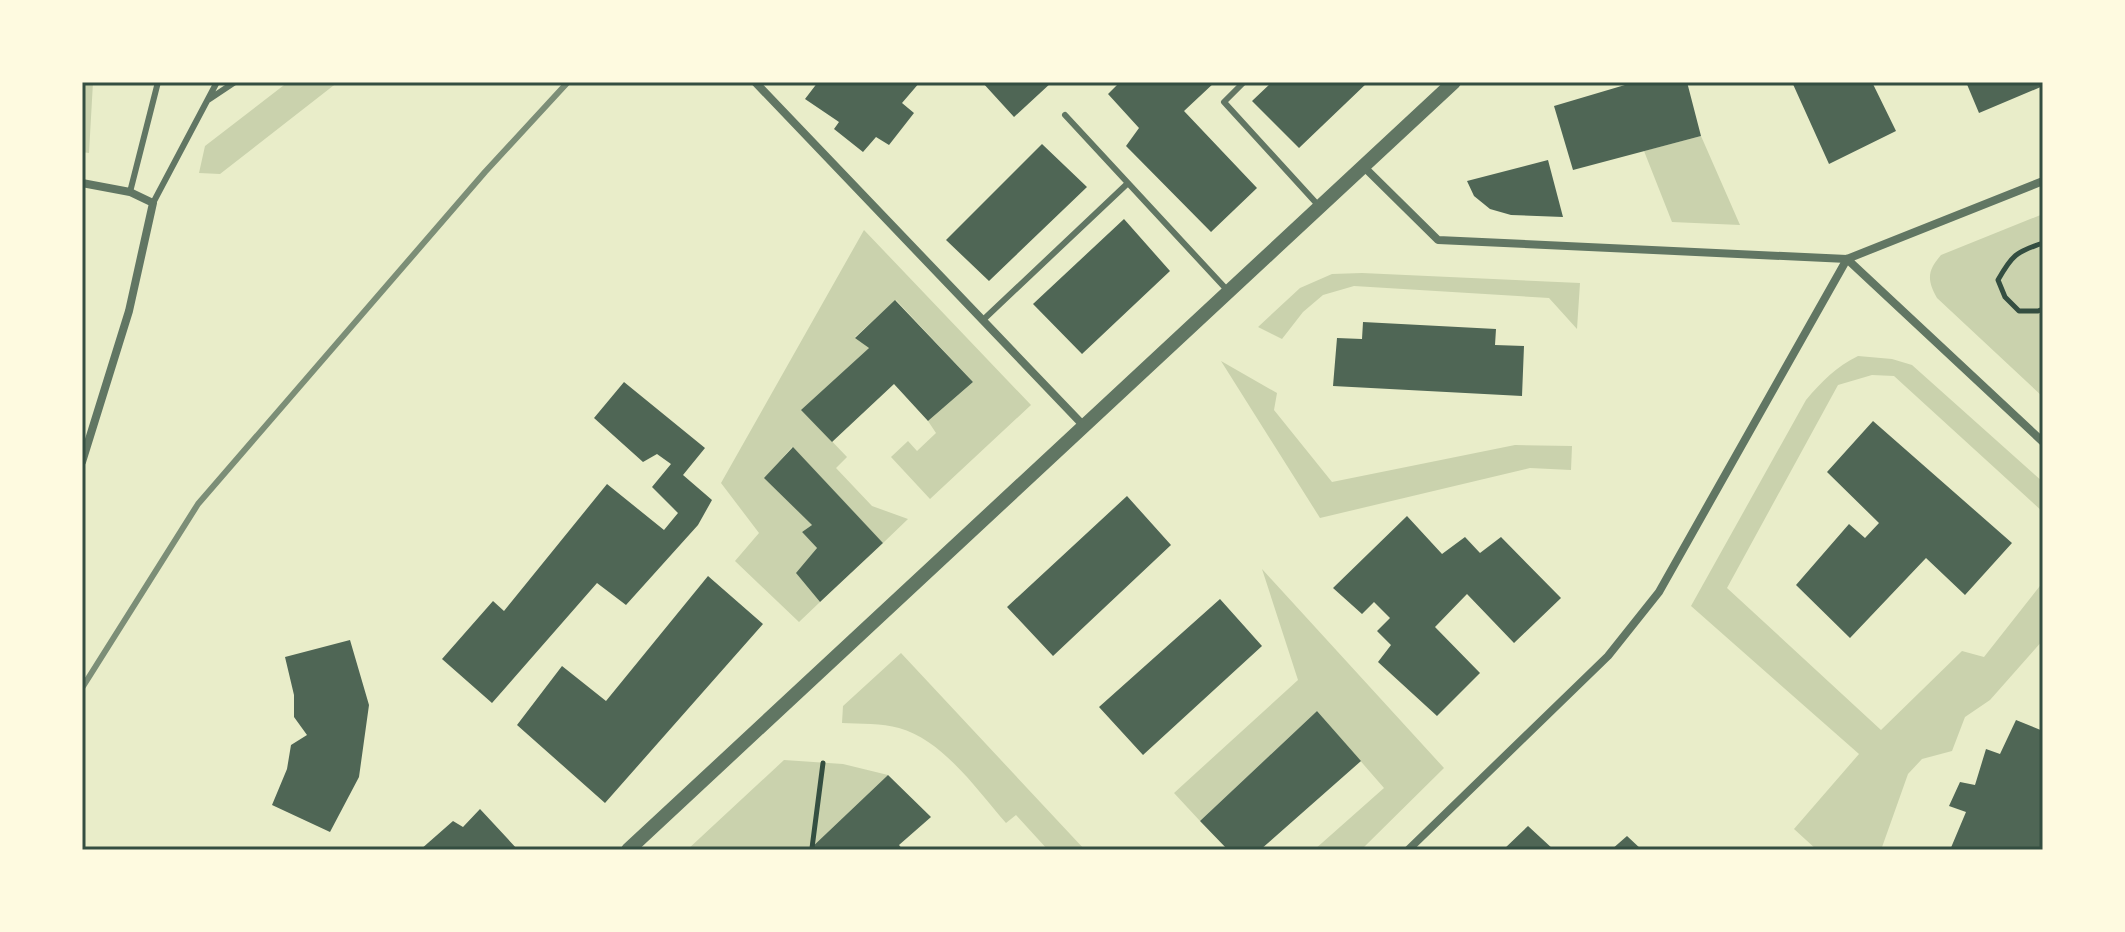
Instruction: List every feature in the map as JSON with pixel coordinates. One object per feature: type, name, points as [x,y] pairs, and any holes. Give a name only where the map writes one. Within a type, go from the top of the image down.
[{"type":"street","points":[[755,82],[1083,425]]},
{"type":"street","points":[[628,850],[1454,82]]},
{"type":"street","points":[[1364,167],[1438,240],[1847,259],[2043,181]]},
{"type":"street","points":[[82,183],[130,192],[153,203],[129,311],[82,462]]},
{"type":"street","points":[[1847,259],[2043,442]]},
{"type":"street","points":[[1408,850],[1608,656],[1659,592],[1847,259]]},
{"type":"lane","points":[[130,192],[158,82]]},
{"type":"lane","points":[[153,203],[217,82]]},
{"type":"lane","points":[[205,102],[235,82]]},
{"type":"lane","points":[[1244,82],[1224,102],[1320,207]]},
{"type":"lane","points":[[1065,115],[1228,291]]},
{"type":"lane","points":[[983,320],[1128,183]]},
{"type":"path","points":[[2043,243],[2019,251],[1998,280],[2005,297],[2019,311],[2043,309]]},
{"type":"path","points":[[812,848],[823,763]]},
{"type":"green space","points":[[82,82],[93,82],[89,153],[82,152]]},
{"type":"green space","points":[[288,82],[338,82],[220,174],[199,173],[205,146]]},
{"type":"green space","points":[[1701,136],[1740,225],[1672,222],[1644,151]]},
{"type":"green space","points":[[2043,214],[2043,397],[1937,298],[1930,276],[1941,255]]},
{"type":"green space","points":[[864,230],[1031,405],[930,499],[891,457],[908,441],[917,451],[936,433],[928,421],[973,382],[896,300],[855,337],[869,348],[802,410],[847,457],[836,468],[872,506],[908,519],[883,543],[792,447],[765,478],[812,525],[802,532],[817,548],[797,574],[820,602],[799,622],[735,561],[759,533],[721,483]]},
{"type":"green space","points":[[1332,274],[1580,283],[1577,329],[1549,298],[1354,286],[1323,295],[1303,312],[1282,339],[1258,327],[1300,288]]},
{"type":"green space","points":[[1858,356],[1892,359],[1912,365],[2043,482],[2043,512],[1894,376],[1872,375],[1838,385],[1727,588],[1881,730],[1962,651],[1984,657],[2043,582],[2043,640],[1990,700],[1965,717],[1952,751],[1922,759],[1908,774],[1881,850],[1817,850],[1794,829],[1859,754],[1691,606],[1806,400],[1830,375]]},
{"type":"green space","points":[[1221,361],[1277,393],[1274,410],[1332,482],[1515,445],[1572,446],[1571,470],[1530,468],[1320,518]]},
{"type":"green space","points":[[1262,569],[1444,768],[1361,850],[1314,850],[1384,788],[1317,711],[1200,821],[1174,793],[1298,680]]},
{"type":"green space","points":[[901,653],[1085,850],[1048,850],[1016,815],[1006,823],[945,755],[915,734],[885,725],[842,723],[843,706]]},
{"type":"green space","points":[[784,760],[843,764],[888,775],[809,850],[687,850]]},
{"type":"building","points":[[818,82],[920,82],[902,103],[914,113],[889,145],[876,137],[863,152],[834,129],[839,122],[805,99]]},
{"type":"building","points":[[982,82],[1052,82],[1014,117]]},
{"type":"building","points":[[1120,82],[1215,82],[1184,111],[1257,188],[1211,232],[1126,146],[1139,128],[1108,94]]},
{"type":"building","points":[[1272,82],[1368,82],[1299,148],[1252,101]]},
{"type":"building","points":[[1635,82],[1687,82],[1701,136],[1573,170],[1554,106]]},
{"type":"building","points":[[1792,82],[1872,82],[1896,131],[1829,164]]},
{"type":"building","points":[[1966,82],[2043,82],[2043,86],[1979,113]]},
{"type":"building","points":[[1042,144],[1087,187],[989,281],[946,240]]},
{"type":"building","points":[[1548,160],[1563,217],[1511,215],[1490,209],[1474,196],[1467,181]]},
{"type":"building","points":[[1124,219],[1170,271],[1082,354],[1033,304]]},
{"type":"building","points":[[895,300],[973,382],[928,421],[894,384],[832,442],[801,410],[869,348],[855,338]]},
{"type":"building","points":[[1363,322],[1496,329],[1495,345],[1524,346],[1522,396],[1333,386],[1337,338],[1362,339]]},
{"type":"building","points":[[624,382],[705,448],[683,475],[712,500],[698,525],[626,605],[597,583],[492,703],[442,659],[493,601],[504,611],[607,484],[664,530],[678,513],[652,487],[671,464],[657,454],[643,462],[594,418]]},
{"type":"building","points":[[1873,421],[2012,543],[1965,595],[1926,558],[1850,638],[1796,585],[1849,524],[1865,538],[1879,523],[1827,472]]},
{"type":"building","points":[[793,447],[883,543],[820,602],[796,573],[817,548],[802,532],[812,525],[764,478]]},
{"type":"building","points":[[1127,496],[1171,545],[1053,656],[1007,607]]},
{"type":"building","points":[[1407,516],[1442,554],[1465,537],[1480,553],[1501,537],[1561,598],[1514,643],[1467,594],[1435,627],[1480,673],[1437,716],[1378,662],[1391,645],[1377,631],[1390,618],[1374,602],[1362,614],[1333,588]]},
{"type":"building","points":[[708,576],[763,624],[605,803],[517,725],[562,666],[606,701]]},
{"type":"building","points":[[1220,599],[1262,646],[1143,755],[1099,707]]},
{"type":"building","points":[[350,640],[369,705],[359,777],[330,832],[272,805],[287,769],[291,745],[307,735],[294,717],[294,695],[285,657]]},
{"type":"building","points":[[1317,711],[1361,761],[1260,850],[1228,850],[1200,821]]},
{"type":"building","points":[[2016,720],[2043,731],[2041,850],[1950,850],[1966,812],[1949,806],[1960,782],[1975,785],[1986,749],[2000,754]]},
{"type":"building","points":[[888,775],[931,817],[899,845],[903,850],[809,850]]},
{"type":"building","points":[[480,809],[518,850],[420,850],[453,821],[463,827]]},
{"type":"building","points":[[1528,826],[1554,850],[1503,850]]},
{"type":"building","points":[[1627,836],[1642,850],[1611,850]]},
{"type":"railway","points":[[82,688],[198,504],[485,172],[568,82]]}]
